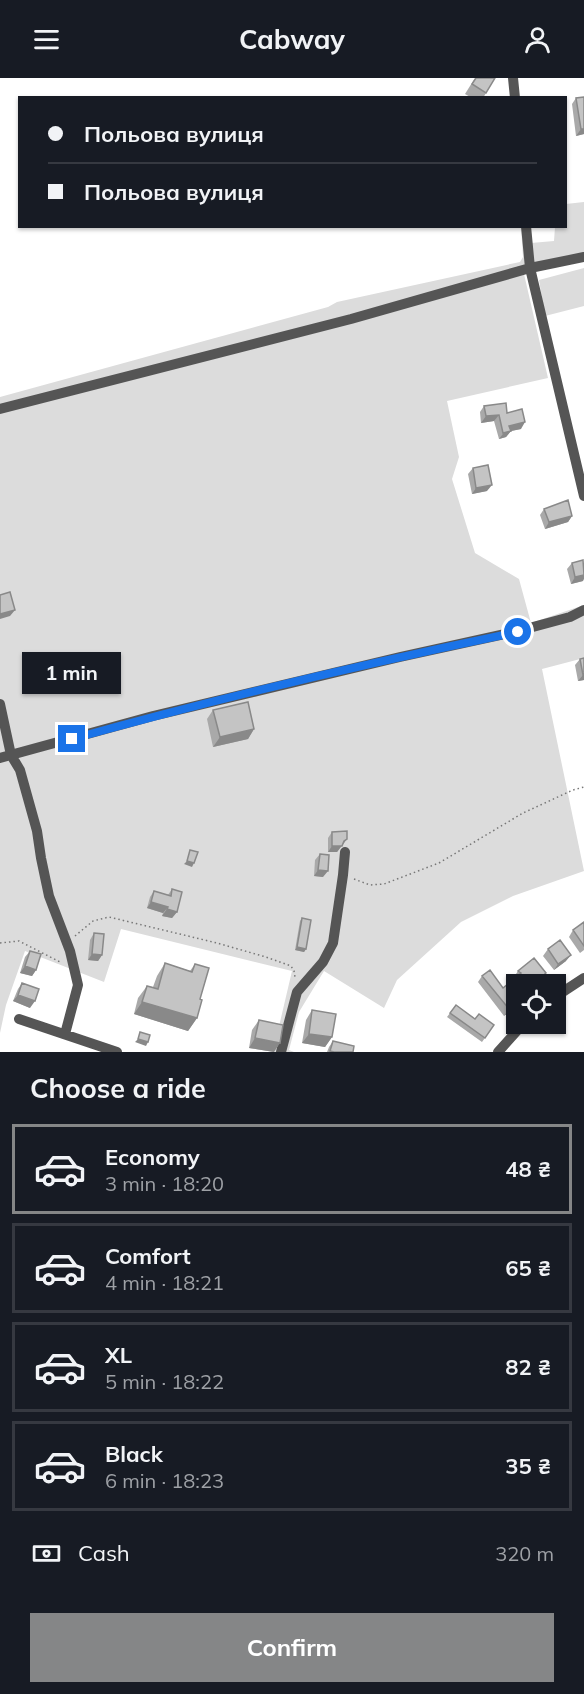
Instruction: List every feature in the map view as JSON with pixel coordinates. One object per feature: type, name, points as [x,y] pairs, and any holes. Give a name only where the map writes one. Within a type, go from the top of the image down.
[{"type":"street","points":[[513,78],[515,96]]},
{"type":"street","points":[[526,228],[530,268],[584,496]]},
{"type":"street","points":[[0,409],[351,320],[530,268],[584,256]]},
{"type":"street","points":[[5,757],[153,716],[400,657],[518,632],[570,617],[584,610]]},
{"type":"street","points":[[0,704],[5,757],[20,770],[26,787],[38,831],[49,896],[70,951],[78,986],[65,1034]]},
{"type":"street","points":[[281,1052],[297,992],[323,962],[333,943],[345,852]]},
{"type":"street","points":[[566,990],[584,978]]},
{"type":"street","points":[[19,1019],[117,1052]]},
{"type":"street","points":[[498,1052],[514,1034]]},
{"type":"path","points":[[343,875],[370,885],[384,884],[439,863],[523,813],[584,787]]},
{"type":"path","points":[[70,951],[72,940],[81,930],[93,921],[109,917],[217,943],[291,966],[297,992]]},
{"type":"path","points":[[0,943],[20,940],[74,968]]},
{"type":"shaded area","points":[[584,202],[584,258],[524,274],[548,378],[447,401],[459,457],[452,479],[475,553],[519,579],[531,623],[584,605],[584,658],[542,669],[584,871],[513,896],[461,922],[397,980],[384,1008],[324,971],[299,1012],[289,1050],[294,1052],[273,1052],[292,971],[121,929],[104,982],[25,951],[6,1005],[0,1033],[0,397],[328,307],[337,302],[520,262],[523,257],[521,228],[531,243],[554,241],[555,228],[567,228],[567,204]]},
{"type":"shaded area","points":[[584,268],[584,306],[545,316],[539,280]]},
{"type":"building","points":[[476,78],[495,78],[486,93],[472,84]]},
{"type":"building","points":[[584,97],[584,129],[581,129],[576,98]]},
{"type":"building","points":[[506,403],[507,413],[522,409],[525,422],[509,426],[511,431],[503,433],[499,415],[486,416],[484,406]]},
{"type":"building","points":[[488,465],[492,485],[476,488],[473,468]]},
{"type":"building","points":[[568,500],[572,516],[549,522],[544,509]]},
{"type":"building","points":[[583,560],[584,575],[575,577],[572,563]]},
{"type":"building","points":[[10,592],[15,610],[0,614],[0,595]]},
{"type":"building","points":[[584,658],[584,674],[583,675],[580,659]]},
{"type":"building","points":[[248,702],[254,729],[220,737],[213,710]]},
{"type":"building","points":[[347,831],[347,839],[342,846],[332,846],[332,832]]},
{"type":"building","points":[[190,850],[198,852],[194,863],[187,861]]},
{"type":"building","points":[[320,854],[329,855],[328,871],[318,870]]},
{"type":"building","points":[[172,889],[182,892],[177,912],[151,902],[154,891],[171,896]]},
{"type":"building","points":[[302,918],[311,920],[306,949],[297,947]]},
{"type":"building","points":[[584,922],[584,946],[573,930]]},
{"type":"building","points":[[94,933],[104,934],[102,955],[92,954]]},
{"type":"building","points":[[560,940],[571,955],[558,964],[548,949]]},
{"type":"building","points":[[30,951],[41,954],[36,970],[25,966]]},
{"type":"building","points":[[534,958],[546,973],[520,974],[518,971]]},
{"type":"building","points":[[165,963],[192,972],[195,964],[209,968],[197,1018],[142,1002],[147,986],[158,989]]},
{"type":"building","points":[[490,970],[503,988],[506,986],[506,1005],[482,976]]},
{"type":"building","points":[[22,983],[39,989],[35,1001],[18,995]]},
{"type":"building","points":[[456,1005],[475,1019],[479,1014],[494,1025],[485,1038],[450,1013]]},
{"type":"building","points":[[312,1010],[336,1014],[332,1037],[309,1034]]},
{"type":"building","points":[[259,1020],[283,1025],[280,1043],[255,1038]]},
{"type":"building","points":[[140,1032],[150,1035],[148,1042],[138,1039]]},
{"type":"building","points":[[333,1041],[354,1046],[353,1052],[330,1051]]},
{"type":"route","points":[[72,739],[153,716],[400,657],[518,632]]}]
